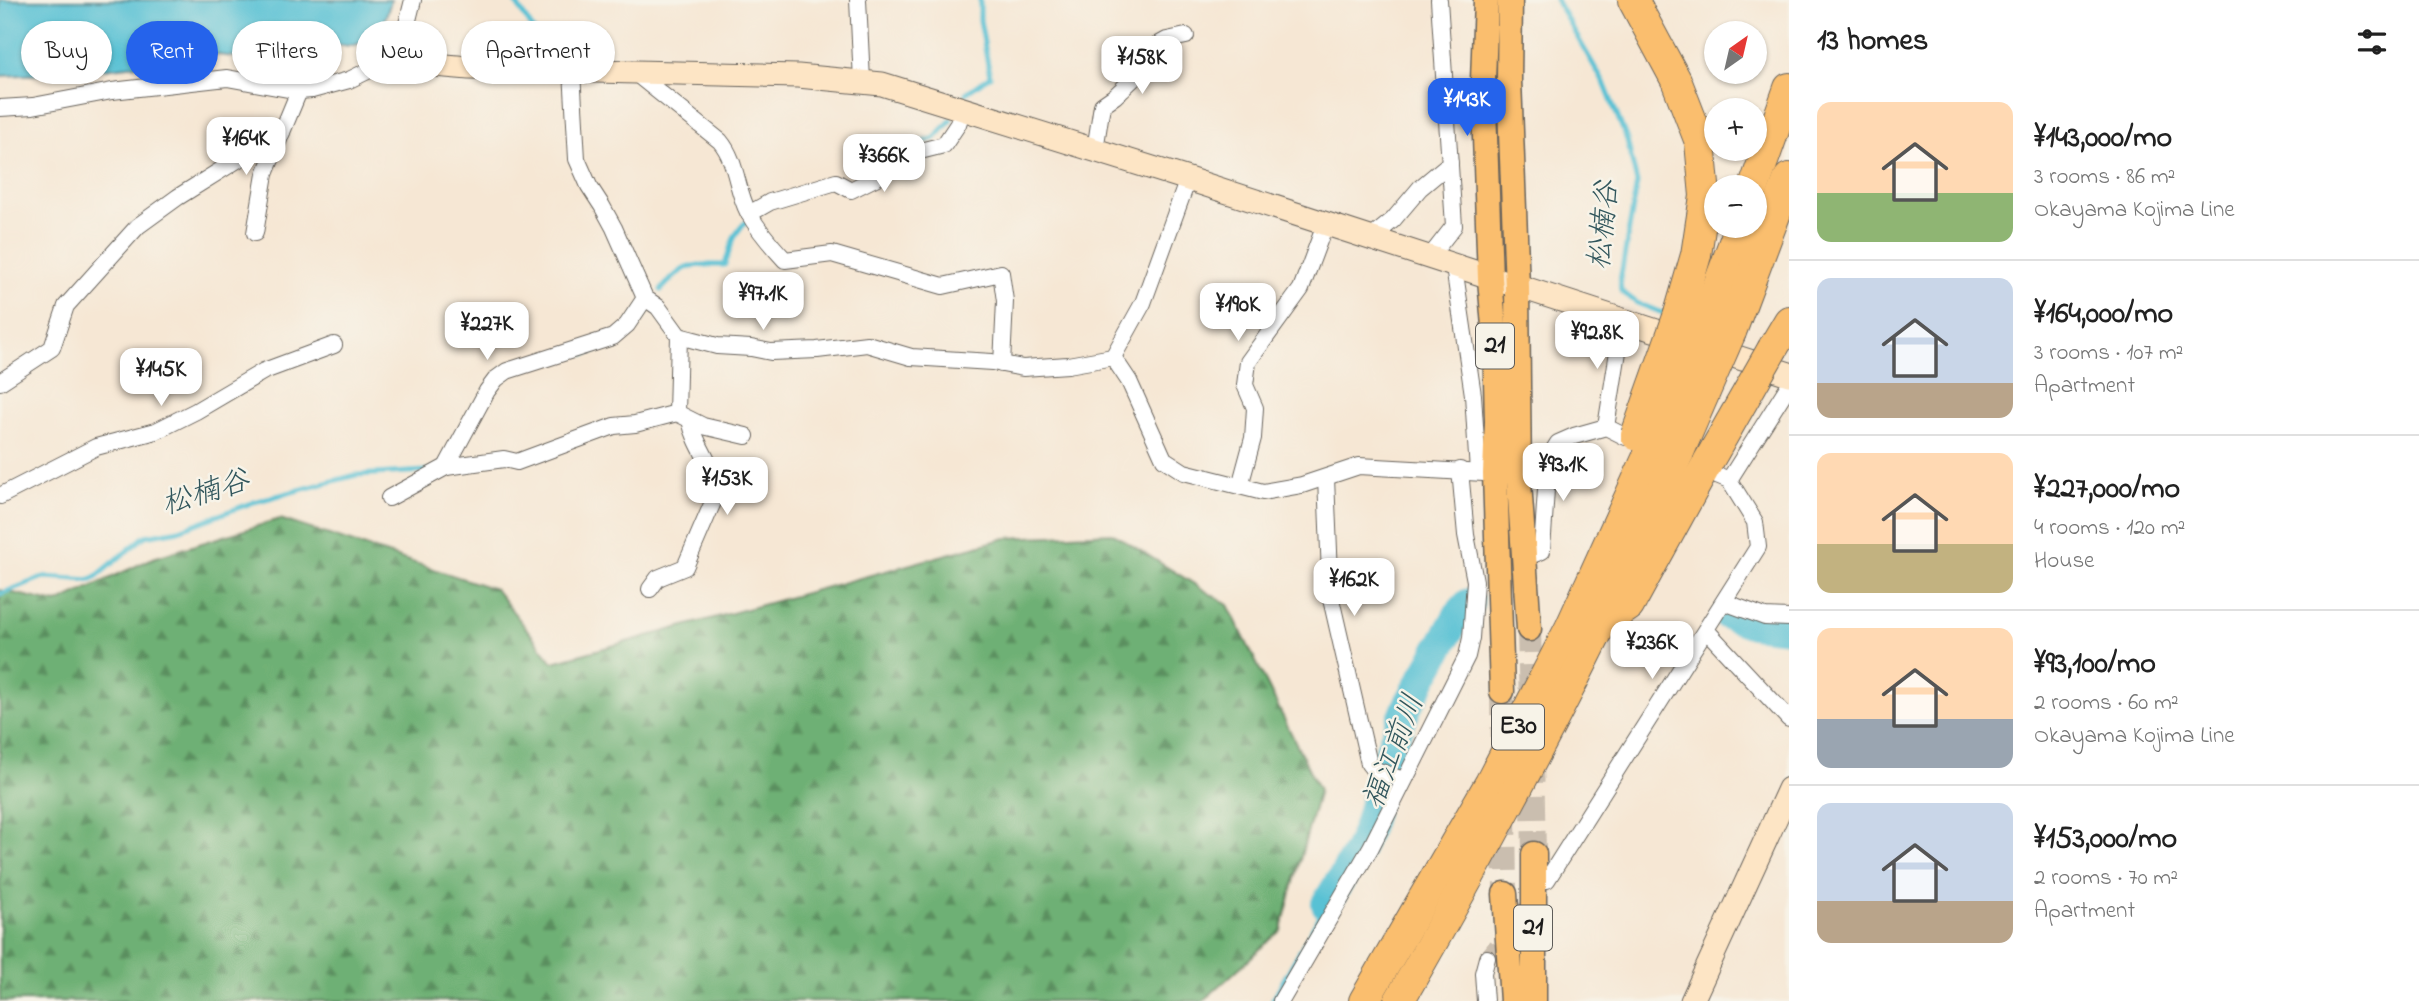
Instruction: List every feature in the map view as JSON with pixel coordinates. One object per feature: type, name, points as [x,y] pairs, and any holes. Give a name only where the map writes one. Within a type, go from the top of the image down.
[{"type":"highway","points":[[1633,0],[1676,80],[1700,142],[1705,196],[1696,255],[1705,324],[1649,442]]},
{"type":"highway","points":[[1758,175],[1789,88]]},
{"type":"highway","name":"E30","points":[[1364,1001],[1490,783],[1705,324],[1789,178]]},
{"type":"highway","name":"E30","points":[[1705,324],[1736,238]]},
{"type":"highway","points":[[1599,629],[1629,606],[1716,472],[1773,348],[1789,321]]},
{"type":"highway","name":"E30","points":[[1399,1001],[1488,845],[1599,629],[1649,442]]},
{"type":"main road","name":"21","points":[[1486,0],[1483,80],[1490,279],[1495,338],[1502,691]]},
{"type":"main road","name":"21","points":[[1510,0],[1509,80],[1517,287],[1497,474],[1524,558],[1529,629]]},
{"type":"main road","name":"21","points":[[1534,854],[1534,1001]]},
{"type":"main road","name":"21","points":[[1505,894],[1513,1001]]},
{"type":"street","points":[[408,21],[413,0]]},
{"type":"street","points":[[858,0],[862,81]]},
{"type":"street","points":[[1429,258],[1454,226],[1439,0]]},
{"type":"street","points":[[1096,150],[1101,105],[1115,96],[1135,76],[1147,51],[1167,40],[1186,36]]},
{"type":"street","points":[[615,72],[798,76],[862,81],[913,92],[1789,374]]},
{"type":"street","points":[[634,72],[720,141],[729,152],[749,214],[761,234],[785,260],[832,254],[943,286],[1001,272],[1004,301],[1002,364]]},
{"type":"street","points":[[0,108],[33,106],[112,91],[227,78],[299,91],[312,90],[356,76]]},
{"type":"street","points":[[573,84],[577,159],[589,186],[614,228],[645,298],[658,307],[678,336],[684,417],[719,488],[685,566],[658,578],[650,589]]},
{"type":"street","points":[[256,233],[265,174],[299,91]]},
{"type":"street","points":[[749,214],[770,202],[836,183],[851,190],[883,174],[897,158],[944,145],[958,124],[963,108]]},
{"type":"street","points":[[0,382],[52,348],[66,306],[138,226],[177,197],[282,132]]},
{"type":"street","points":[[1370,239],[1393,220],[1420,188],[1450,163]]},
{"type":"street","points":[[1113,357],[1143,303],[1188,179]]},
{"type":"street","points":[[1240,486],[1252,438],[1255,408],[1245,384],[1248,362],[1301,289],[1325,225]]},
{"type":"street","points":[[1113,357],[1129,381],[1164,459],[1184,472],[1263,492],[1326,478],[1359,466],[1497,474],[1473,395],[1454,267]]},
{"type":"street","points":[[446,467],[496,379],[506,371],[613,337],[626,325],[645,298]]},
{"type":"street","points":[[1606,427],[1623,320]]},
{"type":"street","points":[[678,336],[717,346],[771,352],[867,344],[911,358],[1002,364],[1023,369],[1069,365],[1113,357]]},
{"type":"street","points":[[0,496],[96,447],[156,430],[196,411],[264,371],[334,345]]},
{"type":"street","points":[[1547,880],[1758,547],[1755,522],[1716,472],[1789,385]]},
{"type":"street","points":[[389,498],[446,467],[505,459],[517,463],[614,426],[684,417],[702,426],[746,436]]},
{"type":"street","points":[[1524,558],[1542,551],[1548,459],[1558,443],[1606,427],[1649,442]]},
{"type":"street","points":[[1281,1001],[1371,847],[1391,776],[1467,656],[1475,581],[1466,535],[1460,470]]},
{"type":"street","points":[[1326,478],[1331,599],[1369,764],[1373,769],[1391,776]]},
{"type":"street","points":[[1724,602],[1765,617],[1789,618]]},
{"type":"street","points":[[1706,630],[1789,719]]},
{"type":"street","points":[[1692,1001],[1789,789]]},
{"type":"street","points":[[1485,1001],[1483,973],[1487,958]]},
{"type":"green space","points":[[280,519],[495,589],[553,662],[1006,538],[1112,533],[1228,605],[1319,790],[1281,930],[1203,1001],[0,1001],[0,590],[57,603],[153,558]]},
{"type":"water","points":[[0,0],[391,0],[383,21],[356,21],[356,44],[349,46],[342,45],[342,21],[232,21],[232,57],[218,55],[218,21],[126,21],[126,66],[112,68],[112,21],[21,21],[21,75],[0,76]]},
{"type":"waterway","points":[[514,0],[527,21]]},
{"type":"waterway","name":"松楠谷","points":[[966,93],[990,76],[980,20],[980,0]]},
{"type":"waterway","name":"松楠谷","points":[[1556,0],[1605,85],[1627,140],[1637,183],[1620,281],[1621,291],[1637,303],[1668,315]]},
{"type":"waterway","name":"松楠谷","points":[[903,148],[935,138],[951,120]]},
{"type":"waterway","name":"松楠谷","points":[[661,290],[676,274],[689,267],[725,265],[736,234],[749,220]]},
{"type":"waterway","name":"松楠谷","points":[[638,322],[645,313]]},
{"type":"waterway","name":"松楠谷","points":[[1736,341],[1760,349]]},
{"type":"waterway","name":"松楠谷","points":[[585,354],[615,343]]},
{"type":"waterway","name":"松楠谷","points":[[0,594],[44,577],[92,580],[145,536],[179,530],[254,502],[356,475],[427,471]]},
{"type":"waterway","name":"福江前川","points":[[1326,904],[1358,851],[1388,754],[1408,705],[1458,615],[1469,603]]},
{"type":"waterway","name":"福江前川","points":[[1727,615],[1753,624],[1789,628]]},
{"type":"waterway","points":[[1272,1001],[1326,904]]},
{"type":"tunnel","points":[[1529,629],[1531,705]]},
{"type":"tunnel","points":[[1502,691],[1503,760]]},
{"type":"tunnel","points":[[1532,759],[1534,854]]},
{"type":"tunnel","points":[[1504,811],[1505,894]]},
{"type":"tunnel","points":[[1487,958],[1534,897]]}]
